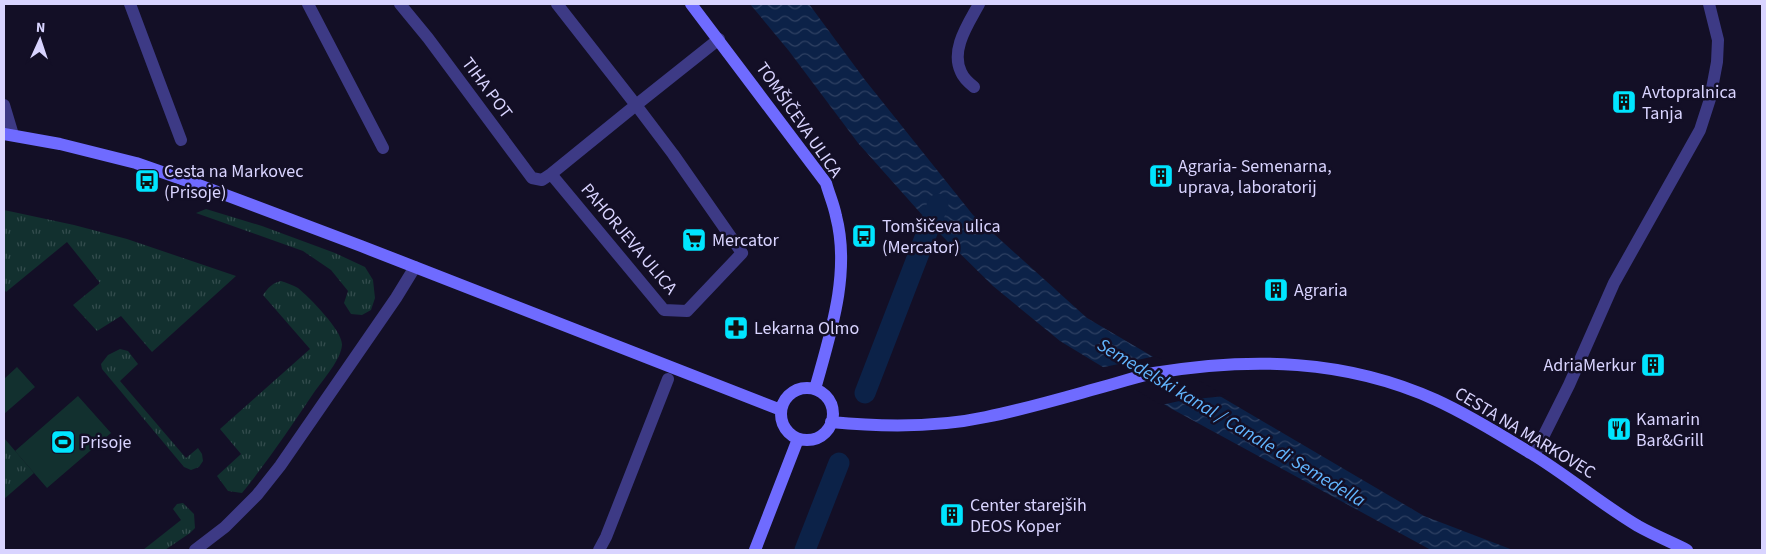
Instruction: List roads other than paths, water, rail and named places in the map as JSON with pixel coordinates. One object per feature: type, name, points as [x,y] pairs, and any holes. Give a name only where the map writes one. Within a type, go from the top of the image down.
[{"type":"street","points":[[130,4],[181,140]]},
{"type":"street","points":[[308,4],[383,148]]},
{"type":"street","name":"TIHA POT","points":[[400,4],[428,38],[532,178],[542,180],[550,174]]},
{"type":"street","name":"PAHORJEVA ULICA","points":[[550,174],[664,310],[688,311],[742,253],[673,154],[557,4]]},
{"type":"street","name":"TOMŠIČEVA ULICA","points":[[691,4],[826,183],[837,217],[841,260],[839,290],[815,389]]},
{"type":"street","points":[[974,87],[961,73],[957,60],[959,44],[979,4]]},
{"type":"street","points":[[1534,455],[1569,385],[1614,283],[1700,130],[1710,99],[1717,62],[1718,40],[1712,5]]},
{"type":"street","points":[[550,174],[719,39]]},
{"type":"street","points":[[4,105],[8,135],[60,144],[136,163],[199,185],[781,410]]},
{"type":"street","points":[[195,550],[225,527],[258,495],[396,298],[415,267]]},
{"type":"street","name":"CESTA NA MARKOVEC","points":[[831,422],[879,426],[940,423],[985,418],[1152,374],[1214,364],[1273,363],[1311,366],[1388,382],[1436,400],[1534,455],[1638,525],[1687,550]]},
{"type":"street","points":[[599,550],[606,537],[668,379]]},
{"type":"street","points":[[803,388],[815,389],[828,398],[832,412],[831,422],[819,437],[809,440],[798,439],[790,435],[784,427],[781,410],[786,398],[794,391],[803,388]]},
{"type":"street","points":[[755,550],[798,439]]},
{"type":"water","name":"Semedelski kanal / Canale di Semedella","points":[[750,4],[809,4],[865,80],[973,215],[1087,318],[1424,516],[1513,550],[1431,550],[1172,409],[1060,341],[993,286],[932,226],[858,143],[789,51]]},
{"type":"waterway","points":[[865,393],[938,204]]},
{"type":"waterway","points":[[805,550],[839,463]]},
{"type":"place","name":"Avtopralnica Tanja","points":[[1624,102]]},
{"type":"place","name":"Agraria- Semenarna, uprava, laboratorij","points":[[1161,176]]},
{"type":"place","name":"Cesta na Markovec (Prisoje)","points":[[147,181]]},
{"type":"place","name":"Tomšičeva ulica (Mercator)","points":[[864,236]]},
{"type":"place","name":"Mercator","points":[[694,240]]},
{"type":"place","name":"Agraria","points":[[1276,290]]},
{"type":"place","name":"Lekarna Olmo","points":[[736,328]]},
{"type":"place","name":"AdriaMerkur","points":[[1653,365]]},
{"type":"place","name":"Kamarin Bar&Grill","points":[[1619,429]]},
{"type":"place","name":"Prisoje","points":[[63,442]]},
{"type":"place","name":"Center starejših DEOS Koper","points":[[952,515]]}]
